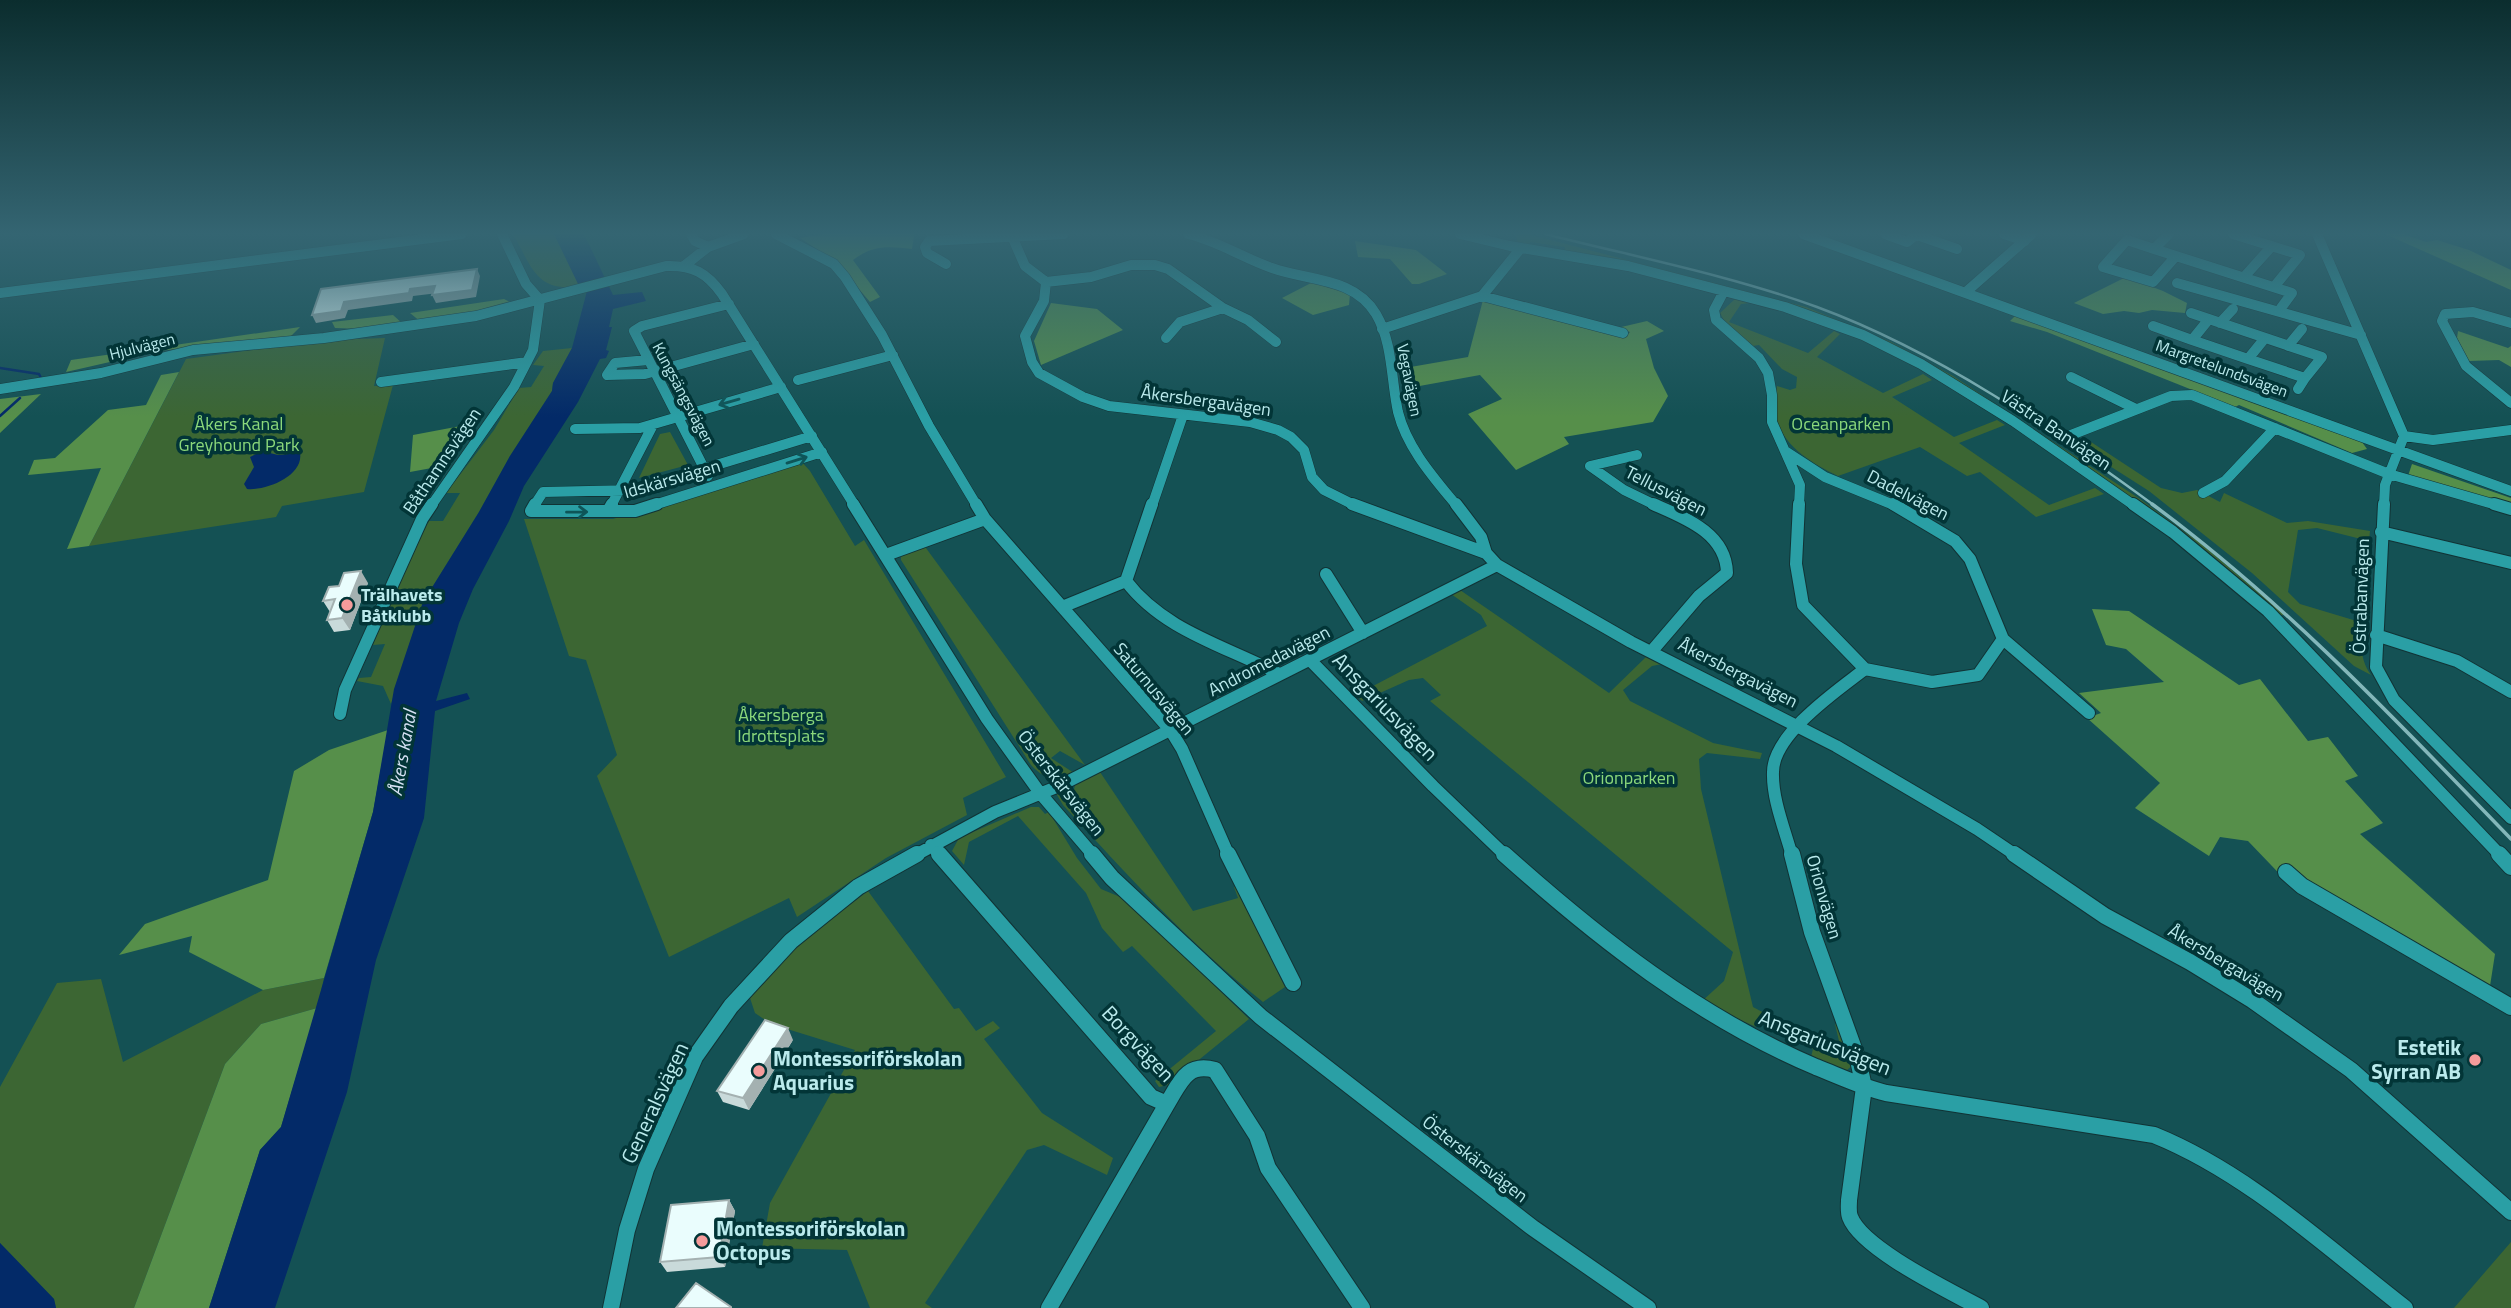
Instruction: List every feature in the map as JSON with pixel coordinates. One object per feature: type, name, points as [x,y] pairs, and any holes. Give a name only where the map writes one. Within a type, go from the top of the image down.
[{"type":"street","points":[[536,295],[540,300],[559,295]]},
{"type":"street","name":"Österskärsvägen","points":[[722,295],[987,719],[1040,793],[1112,878],[1262,1017],[1533,1228],[1648,1308]]},
{"type":"street","name":"Saturnusvägen","points":[[857,295],[893,355],[929,426],[985,519],[1171,731],[1182,749],[1226,851],[1293,983]]},
{"type":"street","name":"Åkersbergavägen","points":[[1045,295],[1025,336],[1032,362],[1039,373],[1096,402],[1133,410],[1250,422],[1278,430],[1304,450],[1312,477],[1332,495],[1491,559],[1651,652],[1799,726],[1939,805],[2088,905],[2190,962],[2312,1040],[2351,1070],[2511,1212]]},
{"type":"street","points":[[1205,295],[1248,320],[1276,342]]},
{"type":"street","name":"Vegavägen","points":[[1357,295],[1376,312],[1382,329],[1404,429],[1414,448],[1481,537],[1491,559]]},
{"type":"street","points":[[1722,295],[1714,314],[1724,328],[1752,351],[1764,366],[1772,395],[1772,422],[1800,485],[1796,564],[1800,598],[1822,627],[1865,669],[1932,682],[1978,675],[2003,639]]},
{"type":"street","name":"Västra Banvägen","points":[[1742,295],[1850,330],[1921,364],[2013,421],[2173,532],[2268,611],[2511,867]]},
{"type":"street","name":"Margretelundsvägen","points":[[1974,295],[2511,491]]},
{"type":"street","points":[[2217,295],[2361,335]]},
{"type":"street","points":[[2281,308],[2291,295]]},
{"type":"street","points":[[2344,295],[2404,436],[2433,440],[2511,430]]},
{"type":"street","points":[[1382,329],[1482,296],[1623,333]]},
{"type":"street","name":"Båthamnsvägen","points":[[340,714],[345,690],[422,519],[514,387],[527,362],[533,349],[540,300]]},
{"type":"street","name":"Hjulvägen","points":[[0,388],[102,373],[193,350],[411,327],[476,316],[540,300]]},
{"type":"street","name":"Kungsängsvägen","points":[[713,486],[634,334],[637,328],[729,304]]},
{"type":"street","points":[[1166,338],[1180,322],[1223,308]]},
{"type":"street","points":[[2220,323],[2233,309]]},
{"type":"street","points":[[2511,323],[2464,311],[2445,314],[2442,321],[2466,366],[2511,403]]},
{"type":"street","points":[[2191,313],[2322,357],[2298,389]]},
{"type":"street","points":[[2192,340],[2209,319]]},
{"type":"street","points":[[2153,326],[2305,378]]},
{"type":"street","points":[[2288,346],[2302,329]]},
{"type":"street","points":[[2248,359],[2265,338]]},
{"type":"street","points":[[648,360],[615,363],[607,375],[653,371],[754,344]]},
{"type":"street","points":[[798,380],[893,355]]},
{"type":"street","points":[[381,382],[527,362]]},
{"type":"street","points":[[2071,377],[2136,409]]},
{"type":"street","points":[[575,429],[640,428],[781,387]]},
{"type":"street","points":[[2071,435],[2171,396],[2192,395],[2389,474],[2511,509]]},
{"type":"street","points":[[1062,607],[1126,581],[1183,415]]},
{"type":"street","points":[[608,511],[653,425]]},
{"type":"street","points":[[2203,493],[2225,481],[2275,428]]},
{"type":"street","name":"Idskärsvägen","points":[[812,436],[634,490],[543,492],[531,511],[635,511],[822,452]]},
{"type":"street","name":"Östrabanvägen","points":[[2404,436],[2385,485],[2376,667],[2394,700],[2511,818]]},
{"type":"street","name":"Dadelvägen","points":[[1784,451],[1825,477],[1888,501],[1955,541],[1970,559],[2003,639],[2089,713]]},
{"type":"street","name":"Tellusvägen","points":[[1637,455],[1590,466],[1634,496],[1698,525],[1716,543],[1728,567],[1727,573],[1699,596],[1651,652]]},
{"type":"street","points":[[1800,485],[1825,477]]},
{"type":"street","points":[[886,555],[985,519]]},
{"type":"street","points":[[2381,532],[2511,563]]},
{"type":"street","name":"Andromedavägen","points":[[1040,793],[1171,731],[1363,633],[1491,559]]},
{"type":"street","points":[[1326,574],[1363,633]]},
{"type":"street","points":[[1126,581],[1148,607],[1168,621],[1279,674]]},
{"type":"street","points":[[2376,635],[2457,661],[2511,692]]},
{"type":"street","name":"Ansgariusvägen","points":[[1310,660],[1491,844],[1666,986],[1757,1040],[1864,1087],[1931,1101],[2154,1135],[2186,1147],[2232,1175],[2405,1308]]},
{"type":"street","name":"Orionvägen","points":[[1865,669],[1799,726],[1775,761],[1775,790],[1812,932],[1858,1060],[1864,1087],[1849,1200],[1850,1217],[1871,1240],[1918,1274],[1981,1308]]},
{"type":"street","name":"Generalsvägen","points":[[611,1308],[627,1230],[646,1170],[695,1057],[731,1006],[791,941],[858,887],[931,845],[995,812],[1040,793]]},
{"type":"street","name":"Borgvägen","points":[[931,845],[1151,1097],[1167,1104],[1191,1070],[1200,1066],[1214,1070],[1257,1136],[1268,1168],[1362,1308]]},
{"type":"street","points":[[2286,872],[2302,886],[2511,1007]]},
{"type":"street","points":[[1049,1308],[1167,1104]]},
{"type":"green space","points":[[864,295],[880,297],[870,302]]},
{"type":"green space","points":[[1288,295],[1350,295],[1349,305],[1313,315],[1282,298]]},
{"type":"green space","points":[[1731,295],[1760,295],[1806,307],[1891,342],[1953,376],[2140,499],[2200,543],[2285,615],[2281,615],[2230,573],[1980,397],[1840,324]]},
{"type":"green space","points":[[2090,295],[2171,295],[2187,303],[2185,313],[2152,310],[2103,314],[2074,303]]},
{"type":"green space","points":[[504,299],[514,304],[421,322],[410,313]]},
{"type":"green space","name":"Oceanparken","points":[[1735,299],[1750,303],[1741,304],[1729,322],[1808,353],[1834,331],[1840,334],[1817,357],[1883,393],[1923,374],[1932,380],[1892,397],[1954,437],[1997,420],[2005,425],[1959,443],[2049,505],[2095,488],[2104,494],[2036,517],[1980,472],[1967,476],[1920,447],[1838,476],[1824,469],[1799,452],[1781,431],[1776,418],[1777,386],[1790,390],[1796,388],[1797,377],[1782,369],[1759,345],[1753,346],[1725,322],[1720,313]]},
{"type":"green space","points":[[1483,300],[1625,337],[1630,332],[1617,328],[1647,321],[1664,331],[1646,339],[1654,368],[1668,396],[1653,422],[1564,437],[1569,444],[1516,470],[1468,414],[1502,399],[1480,375],[1403,389],[1399,369],[1468,357]]},
{"type":"green space","points":[[1051,303],[1097,309],[1123,330],[1041,365],[1034,341]]},
{"type":"green space","points":[[2017,314],[2362,442],[2367,449],[2352,453],[2239,405],[2235,407],[2047,332],[2010,321]]},
{"type":"green space","points":[[393,315],[403,324],[364,329],[335,328],[332,322]]},
{"type":"green space","points":[[300,327],[290,337],[158,351],[66,372],[71,360]]},
{"type":"green space","points":[[2458,331],[2508,348],[2511,346],[2511,367],[2499,360],[2469,361],[2457,338]]},
{"type":"green space","name":"Åkers Kanal Greyhound Park","points":[[385,338],[374,386],[393,385],[364,492],[282,506],[276,517],[89,546],[186,359],[326,340]]},
{"type":"green space","points":[[572,348],[553,383],[552,391],[423,602],[391,704],[383,686],[357,681],[359,678],[371,677],[385,644],[373,645],[399,579],[429,521],[443,521],[460,493],[446,493],[494,430],[519,388],[531,387],[544,366],[533,365],[543,351]]},
{"type":"green space","points":[[179,372],[89,546],[67,549],[101,468],[28,475],[34,460],[55,458],[108,410],[146,405],[161,375]]},
{"type":"green space","points":[[41,394],[0,433],[0,399]]},
{"type":"green space","points":[[466,425],[448,465],[410,472],[413,435]]},
{"type":"green space","points":[[670,432],[688,465],[639,478],[660,434]]},
{"type":"green space","points":[[2091,442],[2161,488],[2182,493],[2197,490],[2220,502],[2224,493],[2287,523],[2308,521],[2370,531],[2369,541],[2317,528],[2298,530],[2288,592],[2300,604],[2360,622],[2363,656],[2371,675],[2354,666],[2252,573],[2149,491],[2080,447]]},
{"type":"green space","name":"Åkersberga Idrottsplats","points":[[800,460],[810,471],[855,546],[864,540],[1006,777],[963,798],[967,815],[886,858],[797,917],[789,898],[669,957],[597,776],[617,755],[586,660],[569,656],[524,519],[613,519]]},
{"type":"green space","points":[[2412,464],[2511,498],[2511,507],[2408,476]]},
{"type":"green space","points":[[923,544],[1085,765],[1060,751],[1051,758],[1074,773],[1051,777],[1041,774],[1031,765],[901,560],[901,556]]},
{"type":"green space","name":"Orionparken","points":[[1460,590],[1609,693],[1646,657],[1662,664],[1652,666],[1623,690],[1630,701],[1713,743],[1762,753],[1760,759],[1707,753],[1699,759],[1701,789],[1753,1007],[1809,1037],[1839,1041],[1835,1024],[1841,1025],[1854,1064],[1847,1070],[1811,1057],[1813,1049],[1763,1018],[1756,1027],[1701,1002],[1724,981],[1733,952],[1430,701],[1441,695],[1423,678],[1409,680],[1362,701],[1356,695],[1487,626],[1481,615],[1451,594]]},
{"type":"green space","points":[[2092,609],[2129,611],[2239,685],[2260,679],[2308,741],[2328,737],[2358,776],[2345,781],[2383,823],[2360,834],[2495,954],[2490,986],[2297,892],[2248,841],[2220,837],[2209,856],[2135,808],[2160,783],[2087,718],[2101,713],[2079,693],[2164,682],[2126,649],[2106,645]]},
{"type":"green space","points":[[388,730],[373,812],[324,978],[263,990],[189,952],[192,936],[119,955],[145,924],[268,880],[294,771],[329,750]]},
{"type":"green space","points":[[1100,772],[1193,911],[1238,898],[1234,887],[1238,887],[1270,945],[1271,959],[1285,987],[1263,1002],[1184,932],[1063,805],[1057,795],[1058,791],[1073,794],[1075,785]]},
{"type":"green space","points":[[1031,807],[1039,807],[1045,814],[1049,812],[1077,858],[1101,889],[1125,899],[1249,1019],[1168,1085],[1159,1087],[1155,1081],[1216,1031],[1132,946],[1123,952],[1102,928],[1086,893],[1018,816],[969,842],[964,865],[952,851],[959,838]]},
{"type":"green space","points":[[868,891],[954,1009],[959,1008],[976,1031],[993,1021],[1000,1028],[984,1039],[1042,1113],[1113,1158],[1107,1175],[1044,1145],[1027,1150],[925,1303],[932,1308],[870,1308],[847,1250],[762,1248],[770,1203],[855,1050],[771,1024],[755,1013],[750,998],[776,967]]},
{"type":"green space","points":[[324,978],[317,1008],[261,1024],[225,1064],[134,1308],[56,1308],[54,1299],[0,1243],[0,1087],[57,983],[101,979],[123,1062],[263,990]]},
{"type":"green space","points":[[317,1008],[281,1127],[260,1150],[209,1308],[134,1308],[225,1064],[261,1024]]},
{"type":"green space","points":[[2511,1242],[2511,1308],[2454,1308]]},
{"type":"water","name":"Åkers kanal","points":[[586,295],[643,295],[646,301],[613,309],[606,358],[600,359],[578,402],[524,486],[459,623],[436,701],[467,693],[470,699],[435,711],[424,818],[376,960],[347,1092],[275,1308],[209,1308],[260,1150],[281,1127],[373,812],[394,689],[423,602],[552,391],[553,383],[572,348]]},
{"type":"water","points":[[262,451],[278,455],[300,453],[300,461],[290,475],[273,485],[247,489],[244,484],[254,467],[250,457]]},
{"type":"water","points":[[0,1243],[54,1299],[56,1308],[0,1308]]},
{"type":"building","points":[[319,295],[394,295],[344,302],[341,311],[312,315]]},
{"type":"building","points":[[361,571],[342,618],[327,620],[335,599],[323,601],[329,587],[339,586],[344,573]]},
{"type":"building","points":[[765,1020],[788,1028],[743,1098],[717,1091]]},
{"type":"building","name":"Montessoriförskolan Octopus","points":[[729,1200],[719,1257],[660,1262],[671,1205]]},
{"type":"building","points":[[696,1283],[731,1307],[731,1308],[676,1308]]},
{"type":"waterway","points":[[0,368],[39,374],[41,378]]},
{"type":"waterway","points":[[0,416],[20,398]]},
{"type":"railway","points":[[1781,295],[1862,325],[1950,369],[2034,421],[2155,506]]},
{"type":"railway","points":[[2152,504],[2248,581],[2294,622],[2339,664],[2511,839]]},
{"type":"place","name":"Trälhavets Båtklubb","points":[[347,605]]},
{"type":"place","name":"Estetik Syrran AB","points":[[2475,1060]]},
{"type":"place","name":"Montessoriförskolan Aquarius","points":[[759,1071]]},
{"type":"place","name":"Montessoriförskolan Octopus","points":[[702,1241]]}]
